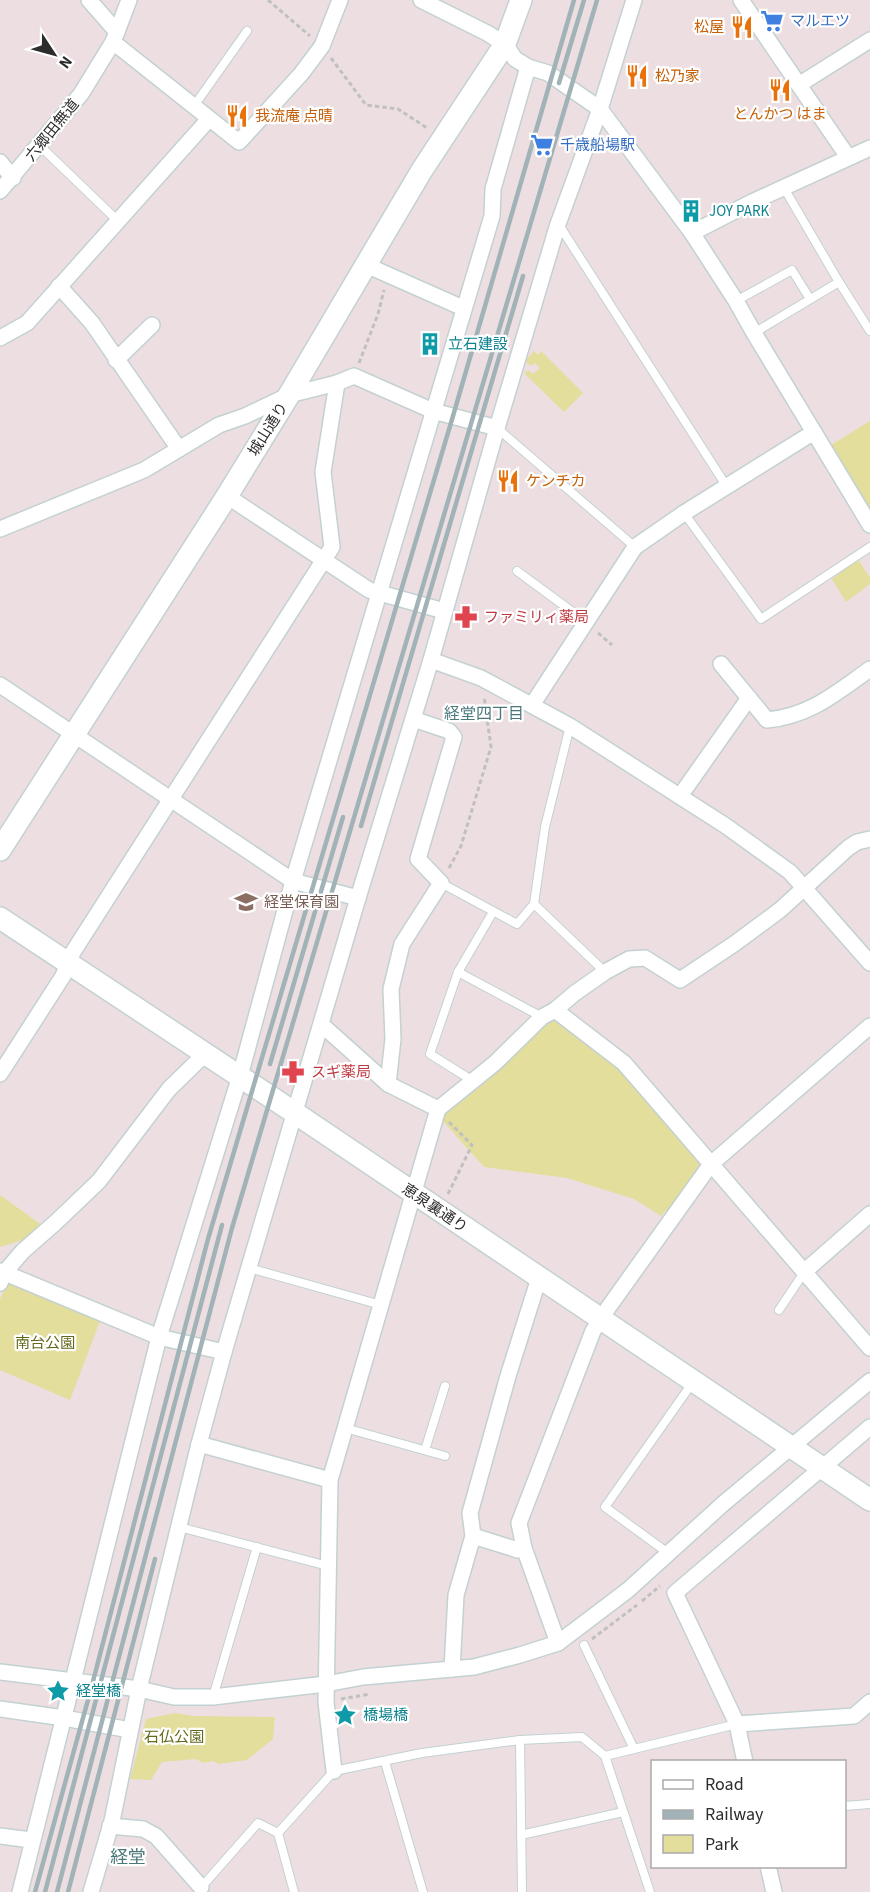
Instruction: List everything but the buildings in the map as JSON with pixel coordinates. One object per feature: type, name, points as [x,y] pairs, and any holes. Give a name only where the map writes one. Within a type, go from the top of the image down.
[{"type":"street","points":[[89,0],[115,37],[239,142],[301,74],[322,46],[340,0]]},
{"type":"street","name":"六郷田無道","points":[[0,191],[81,94],[115,37],[129,0]]},
{"type":"street","points":[[421,0],[505,44],[515,58],[528,67],[548,73],[600,109],[692,232],[870,525]]},
{"type":"street","name":"城山通り","points":[[0,850],[227,496],[422,170],[505,44],[521,0]]},
{"type":"street","points":[[91,1892],[111,1826],[139,1689],[224,1352],[431,660],[496,428],[558,224],[600,109],[634,0]]},
{"type":"street","points":[[741,0],[848,157]]},
{"type":"street","points":[[800,84],[870,40]]},
{"type":"street","points":[[20,1892],[159,1337],[240,1076],[293,881],[492,216],[493,189],[528,67]]},
{"type":"street","points":[[0,338],[27,323],[209,118]]},
{"type":"street","points":[[692,232],[870,148]]},
{"type":"street","points":[[0,162],[13,178]]},
{"type":"street","points":[[366,265],[463,308]]},
{"type":"street","points":[[59,286],[92,323],[179,449]]},
{"type":"street","points":[[116,360],[152,325]]},
{"type":"street","points":[[0,529],[144,470],[219,425],[245,416],[289,395],[337,383],[354,376],[433,411],[496,428]]},
{"type":"street","points":[[0,1074],[63,976],[73,952],[332,548],[323,472],[337,383]]},
{"type":"street","points":[[532,705],[635,547],[684,513],[814,432]]},
{"type":"street","points":[[227,496],[369,590],[444,611]]},
{"type":"street","points":[[431,660],[481,678],[570,726],[680,796],[780,865],[790,872],[870,963]]},
{"type":"street","points":[[721,664],[767,720],[783,718],[814,708],[870,669]]},
{"type":"street","points":[[0,685],[293,881],[358,898]]},
{"type":"street","points":[[680,796],[749,698]]},
{"type":"street","points":[[388,1084],[393,1039],[391,989],[402,944],[441,883],[418,859],[454,737],[448,731],[413,719]]},
{"type":"street","points":[[334,1771],[326,1702],[330,1480],[438,1109],[495,1063],[549,1013],[604,972],[629,959],[645,958],[680,980],[734,944],[804,889],[848,848],[857,842],[870,839]]},
{"type":"street","name":"恵泉裏通り","points":[[0,918],[240,1076],[870,1500]]},
{"type":"street","points":[[549,1013],[624,1063],[870,1348]]},
{"type":"street","points":[[322,1025],[388,1084],[438,1109]]},
{"type":"street","points":[[558,1643],[524,1548],[519,1524],[592,1331],[711,1164],[870,1026]]},
{"type":"street","points":[[205,1054],[169,1089],[99,1181],[23,1251],[1,1276],[159,1337],[224,1352]]},
{"type":"street","points":[[805,1271],[870,1214]]},
{"type":"street","points":[[452,1669],[456,1595],[473,1536],[470,1513],[508,1376],[539,1278]]},
{"type":"street","points":[[0,1672],[139,1689],[174,1696],[213,1696],[485,1664],[558,1643],[628,1590],[668,1553],[870,1381]]},
{"type":"street","points":[[745,1760],[737,1724],[675,1593],[870,1426]]},
{"type":"street","points":[[199,1444],[330,1480]]},
{"type":"street","points":[[473,1536],[518,1550],[524,1548]]},
{"type":"street","points":[[737,1724],[854,1716],[870,1702]]},
{"type":"street","points":[[0,1709],[130,1730]]},
{"type":"street","points":[[111,1826],[143,1829],[156,1836],[199,1890]]},
{"type":"street","points":[[0,1836],[32,1840]]},
{"type":"street","points":[[768,1868],[774,1892]]},
{"type":"lane","points":[[194,106],[248,31]]},
{"type":"lane","points":[[39,146],[118,221]]},
{"type":"lane","points":[[784,188],[838,282],[870,331]]},
{"type":"lane","points":[[558,224],[727,487]]},
{"type":"lane","points":[[736,301],[792,270],[810,299]]},
{"type":"lane","points":[[754,333],[838,282]]},
{"type":"lane","points":[[496,428],[635,547]]},
{"type":"lane","points":[[684,513],[761,619],[870,548]]},
{"type":"lane","points":[[517,571],[585,621]]},
{"type":"lane","points":[[441,883],[517,924],[534,904],[545,827],[570,726]]},
{"type":"lane","points":[[534,904],[604,972]]},
{"type":"lane","points":[[473,1081],[430,1054],[458,972],[493,912]]},
{"type":"lane","points":[[458,972],[549,1013]]},
{"type":"lane","points":[[249,1268],[381,1305]]},
{"type":"lane","points":[[778,1310],[805,1271]]},
{"type":"lane","points":[[668,1553],[604,1507],[693,1380]]},
{"type":"lane","points":[[425,1450],[445,1386]]},
{"type":"lane","points":[[345,1428],[445,1456]]},
{"type":"lane","points":[[179,1527],[328,1566]]},
{"type":"lane","points":[[213,1696],[257,1547]]},
{"type":"lane","points":[[584,1645],[633,1749]]},
{"type":"lane","points":[[854,1716],[870,1717]]},
{"type":"lane","points":[[605,1756],[737,1724]]},
{"type":"lane","points":[[278,1833],[334,1771],[422,1753],[520,1740],[582,1737],[605,1756],[650,1892]]},
{"type":"lane","points":[[520,1740],[522,1892]]},
{"type":"lane","points":[[385,1762],[423,1892]]},
{"type":"lane","points":[[846,1806],[870,1804]]},
{"type":"lane","points":[[521,1835],[623,1812]]},
{"type":"lane","points":[[199,1890],[258,1822],[278,1833],[294,1892]]},
{"type":"path","points":[[268,0],[322,46],[366,105],[398,109],[442,138]]},
{"type":"path","points":[[354,376],[378,314],[387,275]]},
{"type":"path","points":[[441,883],[461,846],[491,747],[481,678]]},
{"type":"path","points":[[438,1109],[472,1145],[440,1212]]},
{"type":"path","points":[[584,1645],[614,1625],[665,1582]]},
{"type":"path","points":[[326,1702],[379,1692]]},
{"type":"green space","points":[[534,351],[538,355],[541,351],[583,393],[564,412],[524,373],[528,370],[533,374],[540,368],[535,363],[531,366],[525,361]]},
{"type":"green space","points":[[870,421],[870,512],[831,445]]},
{"type":"green space","points":[[858,559],[870,578],[870,584],[846,602],[832,579]]},
{"type":"green space","points":[[559,1020],[627,1074],[704,1164],[670,1211],[666,1210],[661,1216],[634,1199],[567,1178],[484,1167],[441,1119],[449,1106],[547,1021]]},
{"type":"green space","points":[[0,1195],[43,1226],[23,1240],[0,1247]]},
{"type":"green space","name":"南台公園","points":[[8,1281],[100,1321],[70,1400],[0,1370],[0,1299]]},
{"type":"green space","name":"石仏公園","points":[[175,1713],[193,1716],[275,1717],[273,1739],[247,1760],[219,1764],[213,1761],[203,1763],[196,1759],[162,1762],[151,1780],[130,1779],[146,1719]]},
{"type":"railway","points":[[35,1892],[91,1689],[208,1239],[453,416],[574,0]]},
{"type":"railway","points":[[559,83],[584,0]]},
{"type":"railway","points":[[57,1892],[232,1228],[597,0]]},
{"type":"railway","points":[[361,826],[523,276]]},
{"type":"railway","points":[[270,1064],[343,817]]},
{"type":"railway","points":[[45,1892],[222,1225]]},
{"type":"railway","points":[[68,1892],[155,1559]]},
{"type":"place","name":"マルエツ","points":[[772,21]]},
{"type":"place","name":"松屋","points":[[742,27]]},
{"type":"place","name":"松乃家","points":[[637,76]]},
{"type":"place","name":"とんかつ はま","points":[[780,90]]},
{"type":"place","name":"我流庵 点晴","points":[[237,116]]},
{"type":"place","name":"千歳船場駅","points":[[542,145]]},
{"type":"place","name":"JOY PARK","points":[[691,211]]},
{"type":"place","name":"立石建設","points":[[430,344]]},
{"type":"place","name":"ケンチカ","points":[[508,481]]},
{"type":"place","name":"ファミリィ薬局","points":[[466,617]]},
{"type":"place","name":"経堂保育園","points":[[246,902]]},
{"type":"place","name":"スギ薬局","points":[[293,1072]]},
{"type":"place","name":"経堂橋","points":[[58,1691]]},
{"type":"place","name":"橋場橋","points":[[345,1715]]},
{"type":"district","name":"経堂四丁目","points":[[484,713]]},
{"type":"district","name":"経堂","points":[[128,1857]]}]
